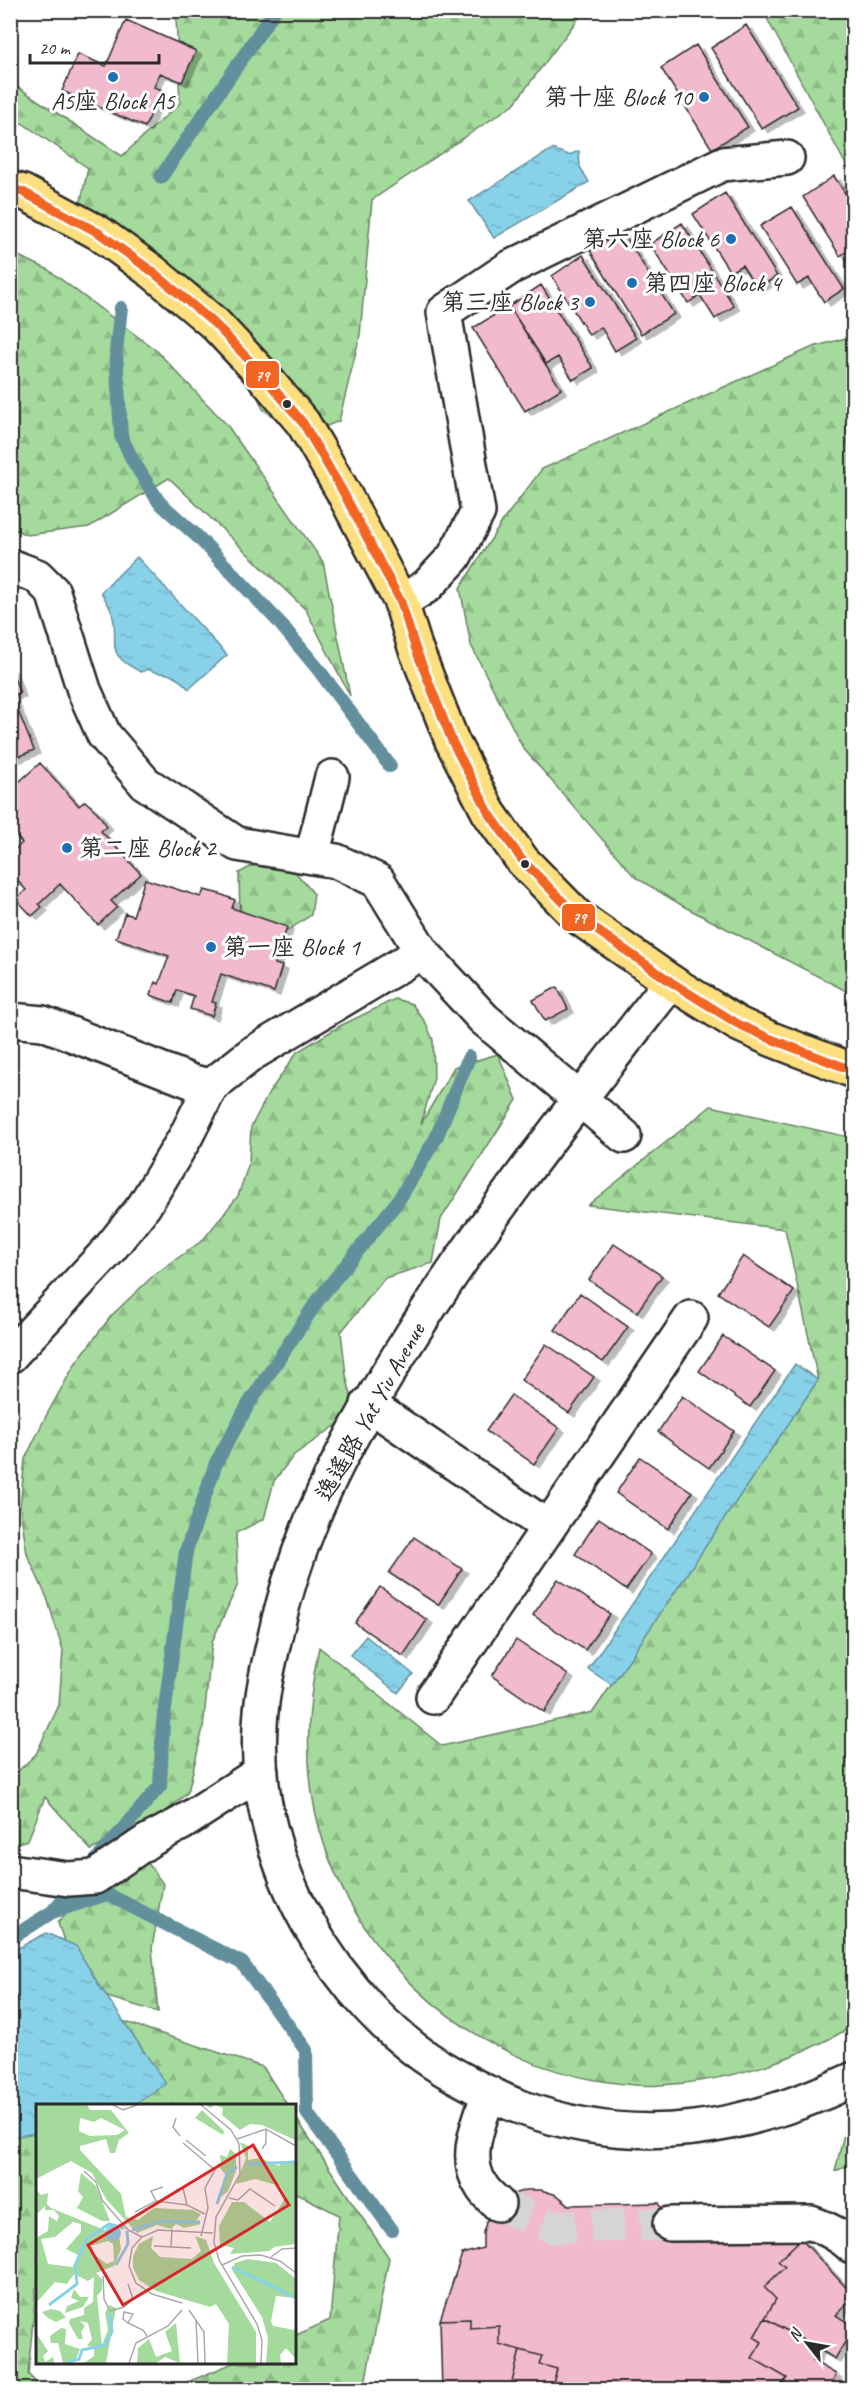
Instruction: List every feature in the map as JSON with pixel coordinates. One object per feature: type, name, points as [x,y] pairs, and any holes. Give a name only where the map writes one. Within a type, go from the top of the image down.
[{"type":"main road","points":[[10,188],[23,192],[99,233],[153,272],[215,324],[303,423],[402,602],[415,647],[452,741],[489,813],[522,860],[578,917],[671,982],[738,1024],[854,1071]]},
{"type":"street","points":[[402,602],[427,586],[454,557],[478,512],[444,312],[511,267],[722,164],[787,158]]},
{"type":"street","points":[[10,566],[37,576],[53,592],[81,679],[104,735],[145,783],[237,844],[336,861],[378,881],[422,952],[484,1019],[624,1136]]},
{"type":"street","points":[[312,856],[332,777]]},
{"type":"street","points":[[10,1356],[108,1251],[144,1206],[186,1136],[211,1086],[253,1053],[422,952]]},
{"type":"street","name":"逸遙路 Yat Yiu Avenue","points":[[671,982],[527,1167],[471,1244],[368,1404],[341,1452],[296,1556],[280,1612],[268,1669],[260,1726],[261,1772],[268,1817],[280,1862],[297,1904],[319,1944],[346,1982],[376,2015],[448,2072],[522,2108],[566,2121],[613,2129],[659,2133],[711,2127],[763,2115],[813,2099],[854,2079]]},
{"type":"street","points":[[10,1020],[43,1023],[193,1082],[211,1086]]},
{"type":"street","points":[[433,1697],[691,1318]]},
{"type":"street","points":[[368,1404],[549,1527]]},
{"type":"street","points":[[10,1871],[82,1878],[182,1823],[261,1772]]},
{"type":"street","points":[[489,2093],[472,2145],[473,2167],[482,2187],[498,2204]]},
{"type":"street","points":[[670,2224],[811,2223],[828,2228],[854,2248]]},
{"type":"green space","points":[[189,11],[584,11],[514,104],[372,200],[360,335],[339,421],[301,437],[263,409],[212,295],[80,205],[88,168],[22,123],[11,127],[10,82],[122,156],[180,103],[176,16]]},
{"type":"green space","points":[[763,11],[853,11],[853,178]]},
{"type":"green space","points":[[10,252],[47,269],[157,351],[227,425],[323,562],[350,696],[306,610],[169,478],[89,527],[27,535],[11,528]]},
{"type":"green space","points":[[853,336],[854,987],[846,991],[683,906],[635,877],[523,748],[471,645],[460,588],[504,519],[542,469],[813,347]]},
{"type":"green space","points":[[267,858],[291,867],[314,894],[311,915],[281,935],[240,921],[239,873]]},
{"type":"green space","points":[[395,999],[412,1004],[426,1023],[433,1040],[434,1078],[421,1124],[454,1067],[498,1054],[517,1100],[441,1219],[433,1263],[385,1278],[341,1332],[346,1375],[355,1412],[294,1455],[274,1481],[264,1519],[236,1533],[238,1584],[212,1642],[203,1728],[188,1792],[159,1818],[91,1850],[45,1797],[28,1840],[11,1845],[11,1778],[36,1754],[59,1705],[63,1650],[47,1598],[27,1554],[20,1507],[25,1459],[75,1364],[111,1316],[154,1275],[203,1240],[238,1196],[249,1163],[251,1127],[269,1093],[297,1052],[340,1026]]},
{"type":"green space","points":[[711,1106],[853,1138],[853,2026],[784,2059],[736,2074],[685,2083],[636,2085],[596,2080],[545,2067],[498,2046],[453,2019],[413,1986],[379,1947],[350,1903],[328,1856],[311,1785],[308,1746],[310,1706],[319,1647],[442,1746],[593,1712],[818,1380],[785,1229],[588,1205]]},
{"type":"green space","points":[[148,1863],[163,1884],[152,1948],[158,2012],[80,1989],[58,1923],[86,1889]]},
{"type":"green space","points":[[107,2016],[263,2067],[287,2104],[36,2104],[36,2288],[28,2374],[42,2389],[11,2389],[10,2085]]},
{"type":"green space","points":[[296,2118],[389,2258],[364,2389],[171,2389],[231,2364],[296,2364],[296,2335],[330,2320],[339,2215],[296,2193]]},
{"type":"green space","points":[[853,2126],[853,2164],[835,2171],[845,2130]]},
{"type":"water","points":[[552,149],[569,155],[579,151],[580,167],[589,182],[494,238],[469,201]]},
{"type":"water","points":[[137,557],[227,655],[189,689],[177,678],[168,674],[148,669],[141,672],[121,659],[117,653],[112,613],[101,592]]},
{"type":"water","points":[[795,1364],[818,1380],[612,1685],[588,1669]]},
{"type":"water","points":[[366,1636],[413,1674],[398,1693],[350,1655]]},
{"type":"water","points":[[46,1933],[76,1946],[97,1982],[166,2084],[135,2104],[36,2104],[36,2133],[11,2137],[11,1952]]},
{"type":"building","name":"A5座 Block A5","points":[[126,20],[196,51],[182,82],[160,73],[154,87],[162,90],[145,127],[62,91],[78,54],[106,66]]},
{"type":"building","points":[[746,25],[798,107],[762,129],[711,48]]},
{"type":"building","name":"第十座 Block 10","points":[[696,45],[748,127],[712,149],[661,68]]},
{"type":"building","points":[[834,176],[854,207],[854,251],[852,248],[840,256],[803,197]]},
{"type":"building","name":"第六座 Block 6","points":[[725,193],[777,276],[757,289],[742,265],[730,272],[693,214]]},
{"type":"building","points":[[792,207],[844,289],[824,302],[809,278],[797,285],[760,226]]},
{"type":"building","points":[[682,223],[734,306],[715,319],[700,295],[688,303],[650,244]]},
{"type":"building","name":"第四座 Block 4","points":[[622,231],[674,314],[641,334],[590,251]]},
{"type":"building","name":"第三座 Block 3","points":[[583,255],[636,338],[615,351],[601,327],[589,335],[552,276]]},
{"type":"building","points":[[541,285],[593,368],[573,380],[558,357],[546,364],[509,306]]},
{"type":"building","points":[[509,306],[561,389],[525,411],[473,328]]},
{"type":"building","points":[[10,667],[20,693],[12,696],[34,750],[10,760]]},
{"type":"building","name":"第二座 Block 2","points":[[40,763],[79,806],[85,801],[97,812],[107,826],[101,831],[141,874],[111,901],[117,907],[98,925],[60,884],[39,904],[42,907],[32,916],[16,899],[26,890],[14,877],[10,880],[10,854],[22,843],[10,829],[10,790]]},
{"type":"building","name":"第一座 Block 1","points":[[145,879],[201,897],[204,890],[220,894],[235,900],[232,908],[287,927],[275,964],[282,966],[274,992],[221,974],[212,1002],[216,1003],[212,1016],[190,1009],[194,996],[177,990],[173,1003],[150,995],[155,982],[159,984],[169,956],[116,938],[125,913],[133,916]]},
{"type":"building","points":[[557,987],[568,1009],[545,1021],[533,1000]]},
{"type":"building","points":[[614,1244],[662,1276],[637,1312],[589,1280]]},
{"type":"building","points":[[743,1256],[794,1291],[769,1327],[718,1293]]},
{"type":"building","points":[[580,1293],[628,1327],[603,1362],[555,1330]]},
{"type":"building","points":[[723,1336],[775,1371],[750,1407],[699,1371]]},
{"type":"building","points":[[546,1344],[594,1377],[569,1413],[521,1380]]},
{"type":"building","points":[[511,1395],[559,1428],[534,1464],[486,1431]]},
{"type":"building","points":[[682,1396],[734,1431],[709,1468],[658,1432]]},
{"type":"building","points":[[640,1457],[692,1492],[668,1529],[616,1493]]},
{"type":"building","points":[[599,1518],[651,1554],[626,1590],[575,1554]]},
{"type":"building","points":[[414,1537],[462,1569],[438,1605],[389,1573]]},
{"type":"building","points":[[558,1579],[610,1614],[585,1650],[533,1615]]},
{"type":"building","points":[[380,1587],[427,1620],[403,1656],[355,1623]]},
{"type":"building","points":[[516,1640],[568,1675],[544,1712],[492,1676]]},
{"type":"building","points":[[526,2190],[541,2190],[557,2195],[569,2205],[659,2203],[677,2236],[801,2239],[854,2296],[836,2315],[854,2327],[835,2359],[819,2349],[813,2361],[836,2374],[832,2383],[839,2386],[837,2390],[442,2390],[440,2320],[462,2254],[483,2248],[483,2232],[488,2217],[498,2204],[510,2195]]},
{"type":"building","points":[[801,2239],[854,2296],[836,2315],[854,2327],[835,2359],[765,2318],[776,2299],[764,2287],[785,2267],[778,2261]]},
{"type":"building","points":[[765,2318],[819,2349],[813,2361],[836,2374],[832,2383],[839,2386],[837,2390],[793,2390],[783,2384],[787,2378],[752,2358],[762,2342],[754,2337]]},
{"type":"building","points":[[470,2319],[470,2328],[499,2326],[499,2344],[520,2350],[510,2390],[442,2390],[440,2320]]},
{"type":"building","points":[[520,2350],[542,2356],[539,2364],[557,2369],[551,2390],[510,2390]]},
{"type":"waterway","points":[[161,177],[275,10]]},
{"type":"waterway","points":[[121,308],[116,351],[121,436],[133,461],[159,502],[198,537],[278,621],[318,669],[390,766]]},
{"type":"waterway","points":[[93,1864],[160,1786],[163,1723],[186,1551],[216,1463],[248,1405],[318,1300],[398,1201],[436,1138],[469,1057]]},
{"type":"waterway","points":[[10,1939],[52,1912],[77,1883]]},
{"type":"waterway","points":[[52,1912],[107,1894],[242,1963],[306,2050],[307,2113],[392,2230]]},
{"type":"tunnel","points":[[498,2204],[554,2227],[670,2224]]},
{"type":"transit line","name":"79","points":[[10,188],[23,192],[99,233],[153,272],[215,324],[303,423],[342,490],[401,602],[415,647],[452,741],[489,813],[522,860],[578,917],[671,982],[738,1024],[854,1071]]},
{"type":"place","name":"A5座 Block A5","points":[[113,77]]},
{"type":"place","name":"第十座 Block 10","points":[[704,97]]},
{"type":"place","name":"第六座 Block 6","points":[[731,239]]},
{"type":"place","name":"第四座 Block 4","points":[[632,283]]},
{"type":"place","name":"第三座 Block 3","points":[[590,302]]},
{"type":"place","name":"第二座 Block 2","points":[[67,848]]},
{"type":"place","name":"第一座 Block 1","points":[[211,947]]}]
